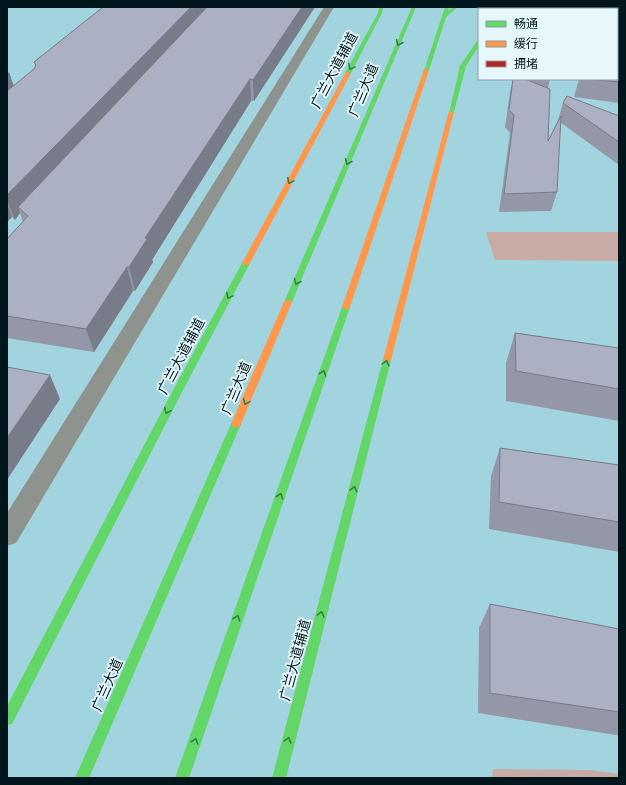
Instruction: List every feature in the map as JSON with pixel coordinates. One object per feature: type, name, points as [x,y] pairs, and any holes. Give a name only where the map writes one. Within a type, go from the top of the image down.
[{"type":"main road","name":"广兰大道辅道","points":[[7,719],[176,394],[380,13],[381,7]]},
{"type":"main road","name":"广兰大道","points":[[82,778],[249,394],[414,7]]},
{"type":"main road","points":[[182,778],[368,243],[447,7]]},
{"type":"main road","points":[[443,17],[456,7]]},
{"type":"main road","name":"广兰大道辅道","points":[[279,778],[463,66],[478,44]]},
{"type":"street","points":[[7,535],[330,7]]},
{"type":"shaded area","points":[[486,232],[619,232],[619,261],[495,260]]},
{"type":"shaded area","points":[[493,769],[591,770],[619,774],[619,778],[492,778]]},
{"type":"building","points":[[103,7],[191,7],[7,195],[7,91],[34,69],[36,65],[34,62]]},
{"type":"building","points":[[207,7],[302,7],[253,80],[250,79],[145,238],[147,239],[129,267],[127,267],[86,329],[7,316],[7,239],[28,216],[18,207]]},
{"type":"building","points":[[526,7],[575,8],[526,8]]},
{"type":"building","points":[[618,39],[619,39],[619,82],[598,80],[618,80]]},
{"type":"building","points":[[513,80],[528,80],[550,89],[548,141],[561,116],[557,192],[504,194],[514,115],[509,110]]},
{"type":"building","points":[[567,96],[619,116],[619,142],[563,103]]},
{"type":"building","points":[[515,333],[619,348],[619,389],[516,371]]},
{"type":"building","points":[[7,367],[50,375],[7,438]]},
{"type":"building","points":[[500,448],[619,465],[619,522],[499,502]]},
{"type":"building","points":[[490,604],[619,629],[619,712],[490,693]]},
{"type":"traffic: fast","points":[[348,73],[380,13],[381,7]]},
{"type":"traffic: fast","points":[[288,302],[414,7]]},
{"type":"traffic: fast","points":[[426,70],[447,7]]},
{"type":"traffic: fast","points":[[443,17],[456,7]]},
{"type":"traffic: fast","points":[[451,112],[463,66],[478,44]]},
{"type":"traffic: fast","points":[[7,719],[246,263]]},
{"type":"traffic: fast","points":[[182,778],[346,307]]},
{"type":"traffic: fast","points":[[279,778],[387,360]]},
{"type":"traffic: fast","points":[[82,778],[236,424]]},
{"type":"traffic: slow","points":[[346,307],[426,70]]},
{"type":"traffic: slow","points":[[246,263],[348,73]]},
{"type":"traffic: slow","points":[[387,360],[451,112]]},
{"type":"traffic: slow","points":[[236,424],[288,302]]}]
